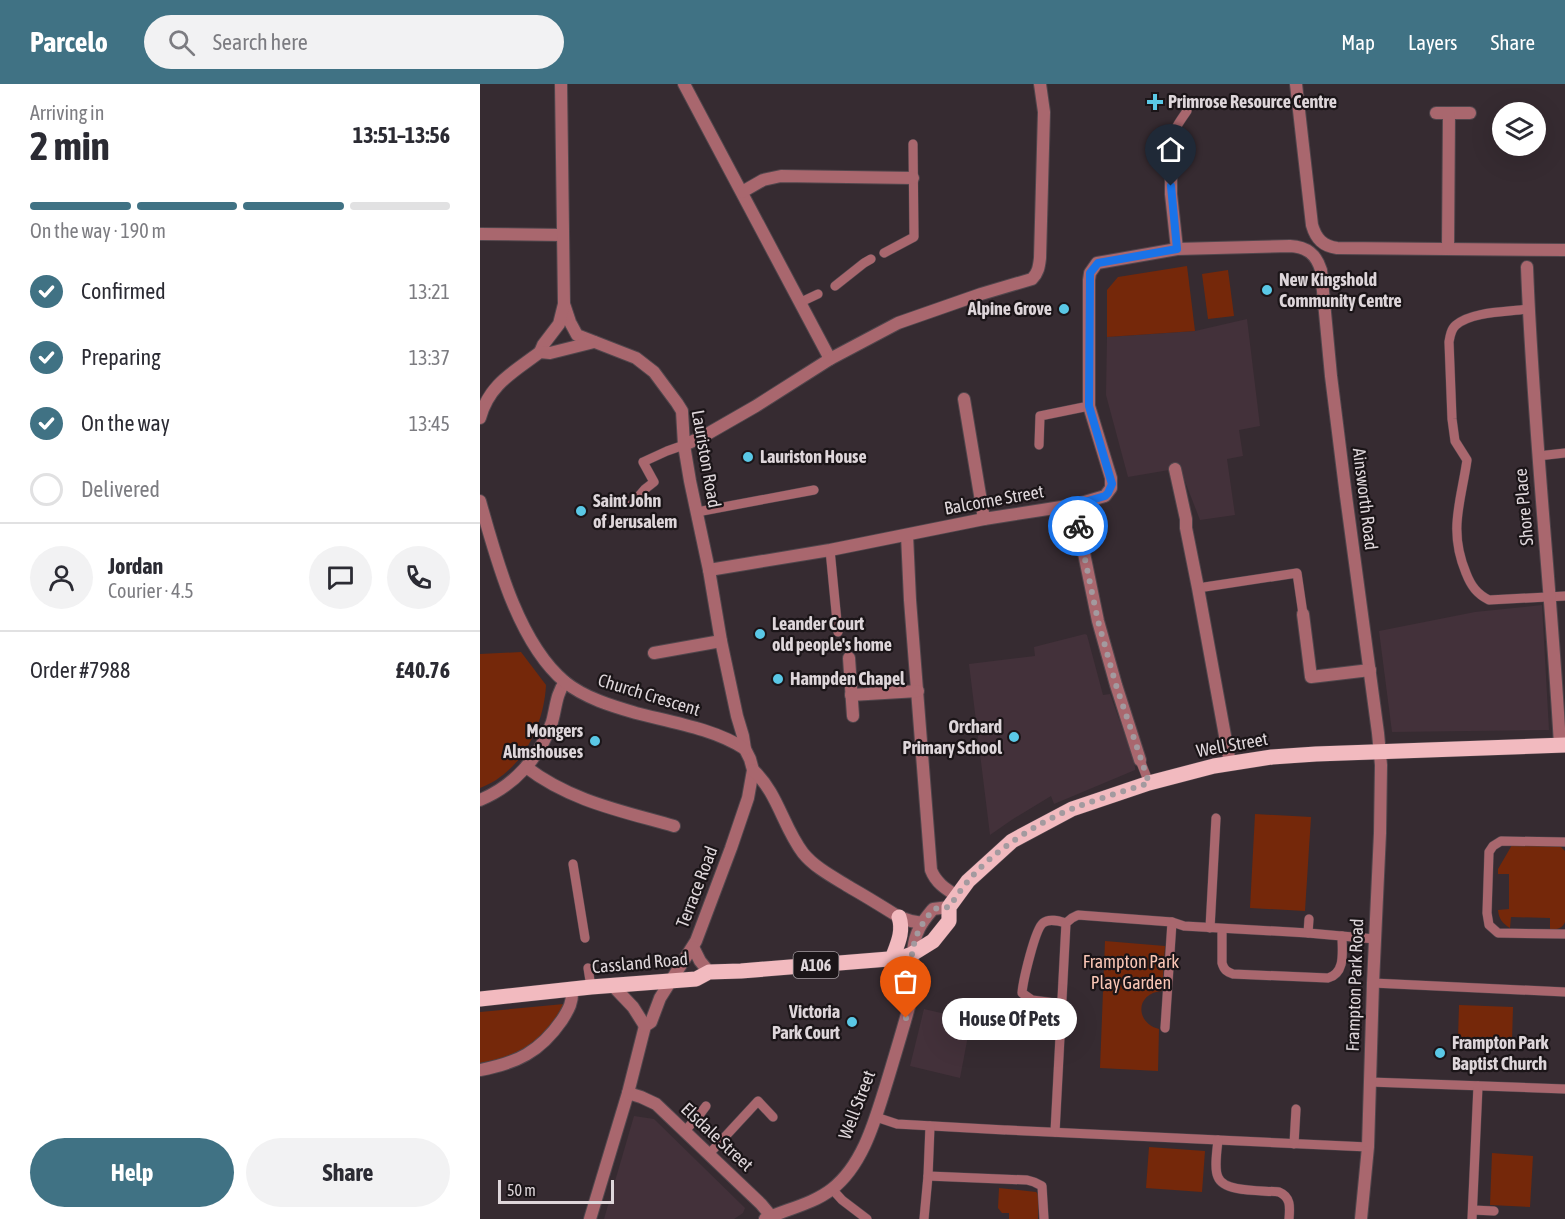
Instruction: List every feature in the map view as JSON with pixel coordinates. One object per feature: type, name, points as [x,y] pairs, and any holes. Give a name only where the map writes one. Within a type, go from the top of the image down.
[{"type":"main road","name":"Well Street","points":[[912,954],[927,946],[941,932],[949,921],[953,902],[968,881],[1012,841],[1072,809],[1149,783],[1230,763],[1272,757],[1562,745]]},
{"type":"main road","points":[[892,959],[900,934],[899,917]]},
{"type":"main road","name":"Cassland Road","points":[[480,999],[696,979],[710,972],[892,959],[912,954]]},
{"type":"street","name":"Lauriston Road","points":[[540,352],[559,324],[564,304],[561,84]]},
{"type":"street","points":[[684,84],[830,359]]},
{"type":"street","points":[[684,445],[756,406],[830,359],[898,323],[1036,276],[1041,258],[1044,112],[1040,84]]},
{"type":"street","points":[[1296,84],[1312,225],[1321,242],[1329,247],[1337,249],[1565,250]]},
{"type":"street","points":[[1449,112],[1449,248]]},
{"type":"street","points":[[1436,113],[1470,113]]},
{"type":"street","points":[[1140,760],[1098,621],[1074,505],[1105,496],[1112,484],[1089,406],[1090,273],[1098,263],[1177,249],[1171,194],[1171,141]]},
{"type":"street","points":[[742,192],[763,180],[781,176],[913,178]]},
{"type":"street","points":[[480,234],[564,235]]},
{"type":"street","name":"Ainsworth Road","points":[[1177,249],[1296,246],[1312,252],[1318,262],[1321,270],[1332,388],[1380,752]]},
{"type":"street","name":"Shore Place","points":[[1527,267],[1538,456],[1562,745]]},
{"type":"street","name":"Lauriston Road","points":[[564,304],[577,335],[636,358],[654,372],[682,411],[684,445],[690,481],[745,749]]},
{"type":"street","points":[[480,418],[487,398],[495,389],[508,375],[540,352],[550,353],[594,342]]},
{"type":"street","points":[[964,399],[984,519]]},
{"type":"street","points":[[1175,470],[1230,763]]},
{"type":"street","name":"Church Crescent","points":[[480,501],[484,532],[527,634],[550,666],[566,682],[580,692],[606,703],[719,735],[745,749]]},
{"type":"street","name":"Balcorne Street","points":[[709,570],[830,550],[984,519],[1074,505]]},
{"type":"street","points":[[907,535],[931,870],[934,878],[953,902]]},
{"type":"street","points":[[1303,614],[1311,677],[1370,670]]},
{"type":"street","points":[[654,652],[722,641]]},
{"type":"street","points":[[849,658],[854,716]]},
{"type":"street","points":[[480,800],[495,794],[506,786],[526,767],[542,746],[552,722],[558,695],[566,682]]},
{"type":"street","points":[[851,695],[918,691]]},
{"type":"street","points":[[719,735],[730,729],[737,716]]},
{"type":"street","points":[[745,749],[753,770],[770,790],[794,839],[807,858],[825,872],[899,917],[922,923]]},
{"type":"street","name":"Frampton Park Road","points":[[1361,1219],[1368,1147],[1380,833],[1380,752]]},
{"type":"street","points":[[526,767],[553,785],[586,801],[674,826]]},
{"type":"street","name":"Terrace Road","points":[[590,1219],[628,1093],[645,1026],[651,1022],[660,998],[693,947],[709,910],[748,798],[753,770]]},
{"type":"street","name":"Well Street","points":[[770,1218],[810,1202],[832,1189],[852,1168],[876,1117],[912,996],[914,982],[912,954],[917,932],[933,909],[953,902]]},
{"type":"street","name":"Cassland Road","points":[[693,947],[700,961],[710,972]]},
{"type":"street","points":[[612,986],[633,1007],[645,1026]]},
{"type":"street","name":"Cassland Road","points":[[480,1070],[515,1061],[544,1042],[557,1028],[569,1008],[573,999],[572,989]]},
{"type":"street","name":"Elsdale Street","points":[[628,1093],[656,1104],[688,1127],[709,1154],[761,1204],[770,1218]]},
{"type":"lane","points":[[1171,141],[1173,132],[1187,111]]},
{"type":"lane","points":[[884,254],[914,237],[913,144]]},
{"type":"lane","points":[[835,286],[872,259]]},
{"type":"lane","points":[[801,302],[818,294]]},
{"type":"lane","points":[[1528,309],[1474,316],[1457,323],[1452,330],[1449,342],[1452,419],[1455,441],[1467,460],[1458,506],[1456,527],[1458,552],[1475,591],[1489,600],[1565,596]]},
{"type":"lane","points":[[1039,445],[1040,416],[1089,406]]},
{"type":"lane","points":[[632,504],[654,482],[644,462],[684,445]]},
{"type":"lane","points":[[1538,456],[1565,453]]},
{"type":"lane","points":[[697,512],[814,490]]},
{"type":"lane","points":[[830,550],[838,632]]},
{"type":"lane","points":[[1198,588],[1297,573],[1303,614]]},
{"type":"lane","points":[[1140,760],[1149,783]]},
{"type":"lane","points":[[1210,928],[1216,818]]},
{"type":"lane","points":[[1565,842],[1501,841],[1493,846],[1489,852],[1487,913],[1488,925],[1498,933],[1565,934]]},
{"type":"lane","points":[[573,864],[585,938]]},
{"type":"lane","points":[[1054,1132],[1066,923],[1072,918],[1078,915],[1172,922],[1184,926],[1375,939]]},
{"type":"lane","points":[[1308,933],[1309,919]]},
{"type":"lane","points":[[1063,1004],[1032,1000],[1022,993],[1041,924],[1054,920],[1066,923]]},
{"type":"lane","points":[[1165,1028],[1172,922]]},
{"type":"lane","points":[[1222,929],[1223,968],[1233,974],[1328,978],[1334,976],[1341,964],[1342,936]]},
{"type":"lane","points":[[588,968],[591,987]]},
{"type":"lane","points":[[1373,983],[1565,992]]},
{"type":"lane","points":[[1370,1082],[1565,1089]]},
{"type":"lane","points":[[1478,1086],[1472,1214],[1494,1211]]},
{"type":"lane","points":[[709,1154],[758,1101],[773,1117]]},
{"type":"lane","points":[[1294,1144],[1296,1109]]},
{"type":"lane","points":[[876,1117],[897,1124],[1368,1147]]},
{"type":"lane","points":[[924,1219],[930,1126]]},
{"type":"lane","points":[[1218,1140],[1216,1170],[1220,1181],[1230,1188],[1285,1194],[1289,1201],[1289,1219]]},
{"type":"lane","points":[[928,1176],[1034,1182],[1042,1186],[1044,1219]]},
{"type":"lane","points":[[832,1189],[842,1200],[867,1219]]},
{"type":"shaded area","points":[[1247,319],[1260,426],[1239,430],[1243,456],[1227,459],[1235,515],[1200,520],[1179,466],[1175,469],[1128,477],[1106,395],[1107,337],[1195,331]]},
{"type":"shaded area","points":[[1542,605],[1549,730],[1392,732],[1379,631],[1475,612]]},
{"type":"shaded area","name":"Orchard Primary School","points":[[1085,634],[1103,695],[1110,694],[1132,755],[1135,770],[1054,804],[1051,796],[990,835],[969,664],[1035,656],[1034,647]]},
{"type":"shaded area","points":[[924,1009],[971,1020],[960,1078],[910,1066]]},
{"type":"shaded area","points":[[634,1116],[654,1119],[745,1208],[743,1213],[734,1219],[604,1219]]},
{"type":"green space","points":[[1187,266],[1195,331],[1107,337],[1107,290],[1118,277]]},
{"type":"green space","points":[[1228,270],[1234,316],[1208,319],[1202,274]]},
{"type":"green space","points":[[521,652],[546,685],[541,716],[528,746],[518,760],[495,781],[480,788],[480,654]]},
{"type":"green space","points":[[1255,814],[1311,817],[1305,911],[1250,908]]},
{"type":"green space","points":[[1512,845],[1559,845],[1565,851],[1565,922],[1561,927],[1550,930],[1550,918],[1511,917],[1510,928],[1501,920],[1498,910],[1509,909],[1509,874],[1498,874],[1498,869]]},
{"type":"green space","name":"Frampton Park Play Garden","points":[[1105,941],[1165,946],[1162,991],[1147,997],[1141,1008],[1146,1021],[1159,1029],[1158,1071],[1100,1068]]},
{"type":"green space","points":[[564,1004],[549,1028],[530,1045],[507,1056],[480,1063],[480,1012]]},
{"type":"green space","points":[[1459,1005],[1513,1007],[1512,1041],[1458,1039]]},
{"type":"green space","points":[[1149,1147],[1205,1151],[1202,1192],[1146,1188]]},
{"type":"green space","points":[[1492,1153],[1533,1156],[1530,1207],[1490,1205]]},
{"type":"green space","points":[[999,1188],[1036,1192],[1039,1195],[1038,1219],[1009,1219],[1009,1213],[1002,1213],[998,1208]]},
{"type":"way so far","points":[[906,1018],[914,988],[912,954],[914,944],[922,923],[933,909],[949,907],[968,881],[986,863],[1028,831],[1072,809],[1149,783],[1116,685],[1098,621],[1078,526]]},
{"type":"place","name":"Primrose Resource Centre","points":[[1155,102]]},
{"type":"place","name":"New Kingshold Community Centre","points":[[1267,290]]},
{"type":"place","name":"Alpine Grove","points":[[1064,309]]},
{"type":"place","name":"Lauriston House","points":[[748,457]]},
{"type":"place","name":"Saint John of Jerusalem","points":[[581,511]]},
{"type":"place","name":"Leander Court old people's home","points":[[760,634]]},
{"type":"place","name":"Hampden Chapel","points":[[778,679]]},
{"type":"place","name":"Orchard Primary School","points":[[1014,737]]},
{"type":"place","name":"Mongers Almshouses","points":[[595,741]]},
{"type":"place","name":"House Of Pets","points":[[906,1018]]},
{"type":"place","name":"Victoria Park Court","points":[[852,1022]]},
{"type":"place","name":"Frampton Park Baptist Church","points":[[1440,1053]]},
{"type":"route","points":[[1078,526],[1074,505],[1105,496],[1112,484],[1089,406],[1090,273],[1098,263],[1177,249],[1171,186]]}]
